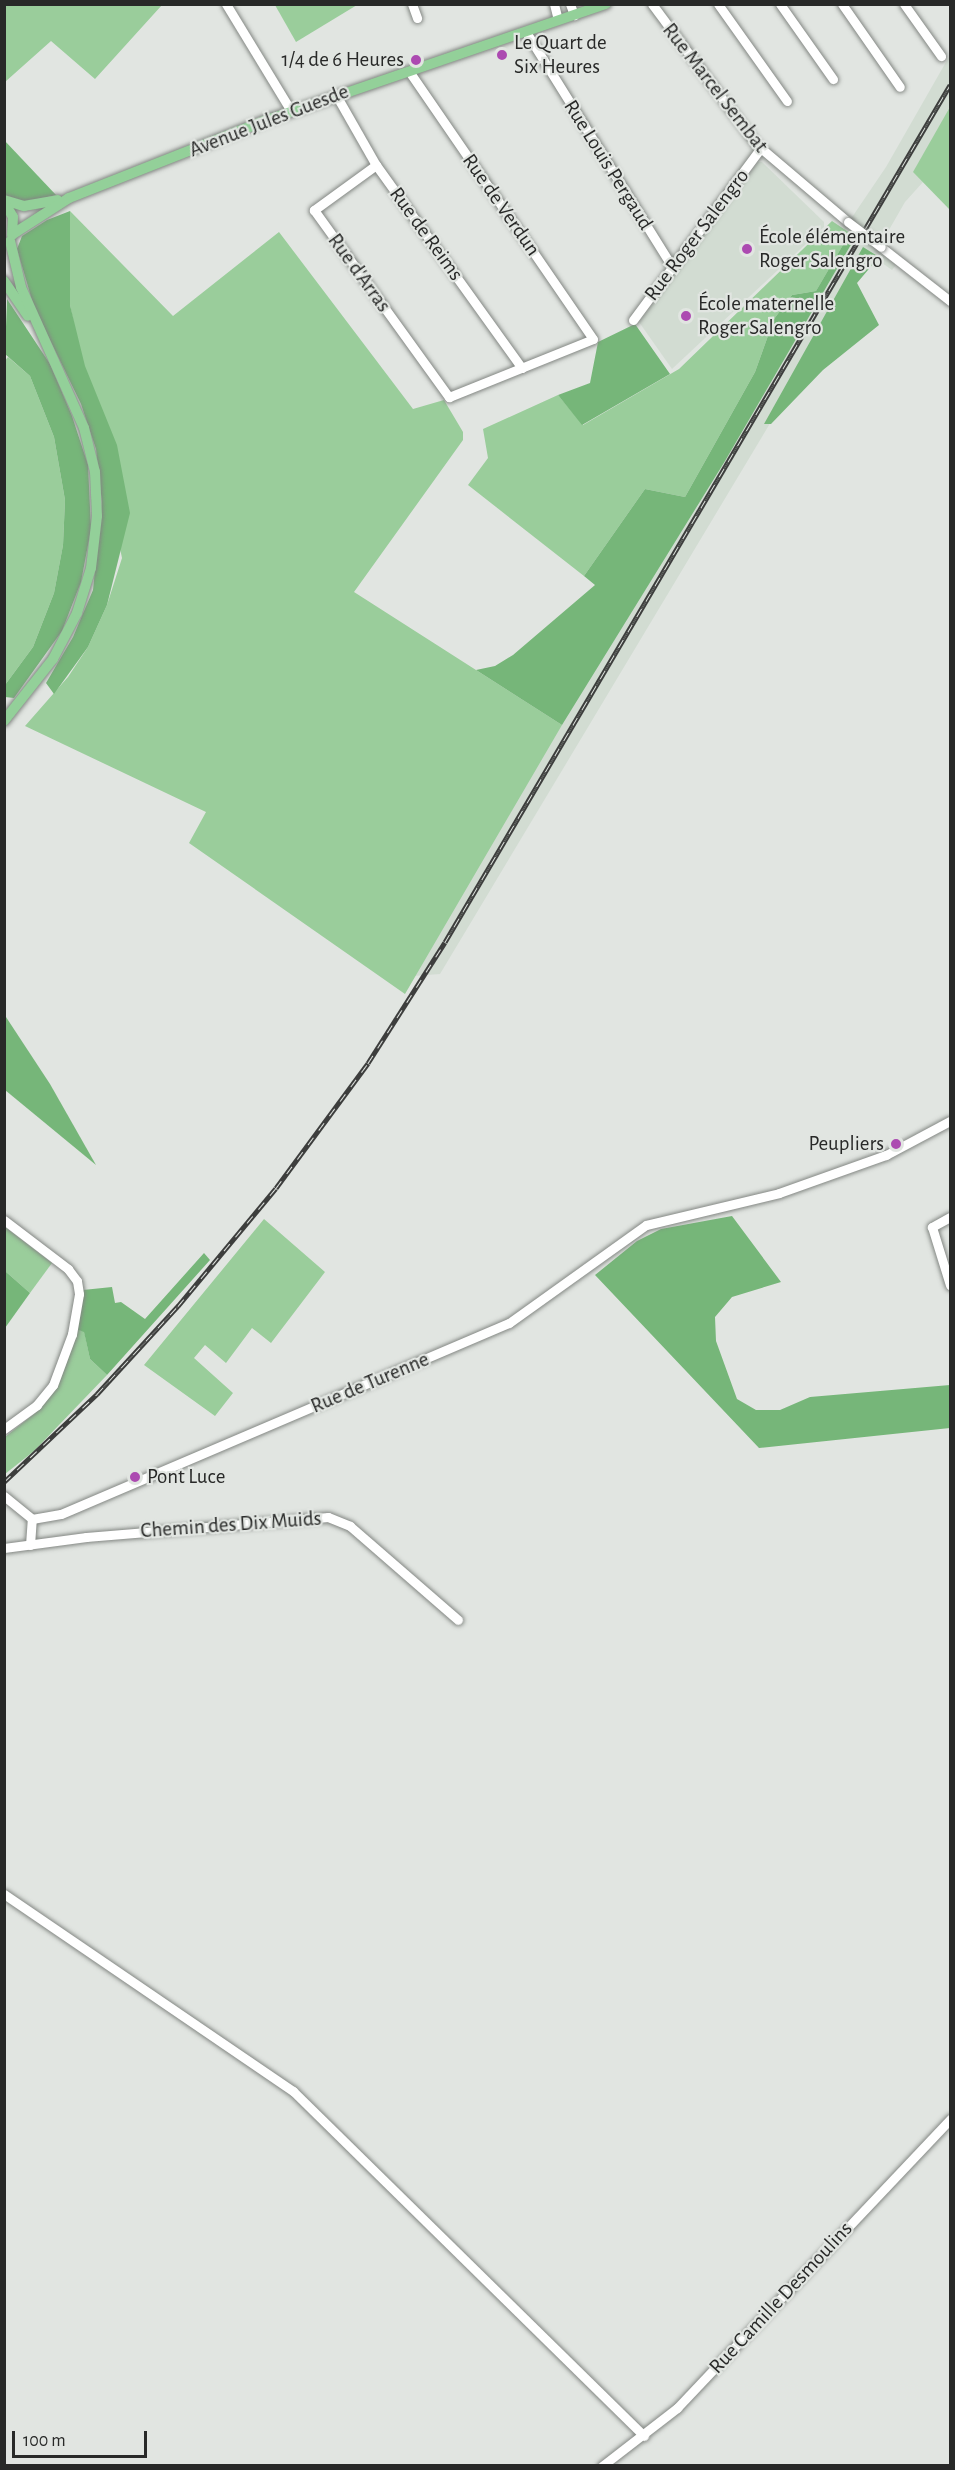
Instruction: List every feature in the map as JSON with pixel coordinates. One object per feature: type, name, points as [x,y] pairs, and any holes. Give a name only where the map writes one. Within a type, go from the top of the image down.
[{"type":"main road","name":"Avenue Jules Guesde","points":[[69,198],[291,111],[558,21],[572,10],[606,4]]},
{"type":"main road","points":[[4,201],[28,206],[69,198]]},
{"type":"main road","points":[[9,241],[69,198]]},
{"type":"main road","points":[[4,201],[13,217],[9,241],[18,279],[76,406],[90,450],[97,494],[95,546],[83,598],[68,633],[40,677],[4,721]]},
{"type":"main road","points":[[4,281],[48,347]]},
{"type":"street","points":[[226,4],[291,111]]},
{"type":"street","points":[[412,4],[417,18]]},
{"type":"street","points":[[554,4],[558,21]]},
{"type":"street","name":"Rue Marcel Sembat","points":[[652,4],[760,149],[848,222],[951,302]]},
{"type":"street","points":[[718,4],[787,101]]},
{"type":"street","points":[[780,4],[833,79]]},
{"type":"street","points":[[842,4],[900,87]]},
{"type":"street","points":[[904,4],[941,56]]},
{"type":"street","name":"Rue Louis Pergaud","points":[[526,32],[672,267]]},
{"type":"street","name":"Rue de Verdun","points":[[409,70],[593,339],[522,368]]},
{"type":"street","name":"Rue de Reims","points":[[336,95],[375,165],[522,368]]},
{"type":"street","name":"Rue Roger Salengro","points":[[633,320],[760,149]]},
{"type":"street","name":"Rue d'Arras","points":[[375,165],[314,210],[449,397],[522,368]]},
{"type":"street","name":"Rue de Turenne","points":[[32,1519],[67,1511],[492,1331],[524,1314],[634,1231],[660,1221],[726,1207],[877,1159],[951,1121]]},
{"type":"street","points":[[951,1217],[935,1223],[932,1230],[951,1285]]},
{"type":"street","points":[[4,1220],[68,1269],[77,1281],[79,1294],[72,1334],[53,1385],[37,1405],[4,1429]]},
{"type":"street","points":[[4,1496],[32,1519],[30,1545]]},
{"type":"street","name":"Chemin des Dix Muids","points":[[4,1548],[328,1517],[350,1526],[458,1620]]},
{"type":"street","points":[[4,1894],[293,2091],[644,2436]]},
{"type":"street","name":"Rue Camille Desmoulins","points":[[602,2466],[644,2436],[685,2400],[951,2119]]},
{"type":"shaded area","points":[[950,55],[950,126],[923,182],[905,202],[878,249],[896,265],[892,270],[871,255],[440,974],[413,976],[841,242],[844,229],[886,167]]},
{"type":"shaded area","name":"École élémentaire Roger Salengro","points":[[758,162],[762,162],[824,222],[824,227],[672,369],[639,322]]},
{"type":"green space","points":[[5,4],[162,5],[95,79],[51,41],[5,82]]},
{"type":"green space","points":[[275,5],[357,5],[296,42]]},
{"type":"green space","points":[[950,107],[950,210],[913,172]]},
{"type":"green space","points":[[4,140],[56,195],[22,203],[5,196]]},
{"type":"green space","points":[[70,211],[173,316],[279,232],[413,409],[444,400],[463,432],[463,440],[354,592],[562,725],[405,994],[189,843],[206,812],[25,726],[68,677],[88,647],[107,605],[122,558],[70,305]]},
{"type":"green space","points":[[70,211],[70,305],[85,366],[117,445],[130,513],[107,605],[88,647],[54,694],[46,683],[73,637],[93,590],[102,502],[96,449],[81,404],[34,307],[17,249],[22,236],[47,220]]},
{"type":"green space","points":[[832,221],[850,233],[816,291],[792,295],[774,319],[755,372],[685,497],[645,489],[584,576],[468,485],[488,458],[483,429],[558,395],[583,425],[679,369]]},
{"type":"green space","points":[[850,233],[856,236],[725,461],[562,725],[476,670],[495,666],[513,655],[595,585],[584,576],[645,489],[685,497],[755,372],[774,319],[792,295],[816,291]]},
{"type":"green space","points":[[863,247],[879,257],[857,283],[879,325],[823,370],[771,424],[764,424]]},
{"type":"green space","points":[[7,299],[50,364],[72,416],[88,465],[91,529],[81,582],[62,631],[14,698],[5,697],[5,685],[33,647],[54,593],[63,545],[65,500],[54,437],[30,376],[5,354]]},
{"type":"green space","points":[[635,324],[670,374],[582,425],[558,395],[590,383],[598,342]]},
{"type":"green space","points":[[8,357],[30,376],[54,437],[65,500],[63,545],[54,593],[33,647],[5,685],[4,362]]},
{"type":"green space","points":[[4,1014],[50,1084],[96,1165],[5,1090]]},
{"type":"green space","points":[[732,1216],[781,1282],[732,1297],[715,1317],[716,1341],[737,1399],[756,1410],[780,1410],[810,1397],[950,1385],[950,1428],[759,1448],[595,1275],[637,1241],[661,1229]]},
{"type":"green space","points":[[264,1219],[325,1272],[271,1343],[252,1328],[226,1363],[205,1345],[194,1358],[233,1393],[215,1416],[144,1365]]},
{"type":"green space","points":[[5,1227],[52,1263],[30,1293],[5,1271]]},
{"type":"green space","points":[[204,1253],[210,1260],[107,1375],[90,1359],[84,1332],[76,1329],[83,1290],[112,1287],[115,1303],[121,1302],[145,1319]]},
{"type":"green space","points":[[5,1271],[30,1293],[5,1328]]},
{"type":"green space","points":[[76,1329],[84,1331],[90,1359],[107,1375],[34,1451],[5,1474],[5,1437],[34,1414],[52,1392]]},
{"type":"railway","points":[[4,1482],[97,1394],[178,1306],[276,1188],[368,1063],[445,942],[950,85]]},
{"type":"place","name":"Le Quart de Six Heures","points":[[502,55]]},
{"type":"place","name":"1/4 de 6 Heures","points":[[416,60]]},
{"type":"place","name":"École élémentaire Roger Salengro","points":[[747,249]]},
{"type":"place","name":"École maternelle Roger Salengro","points":[[686,316]]},
{"type":"place","name":"Peupliers","points":[[896,1144]]},
{"type":"place","name":"Pont Luce","points":[[135,1477]]}]
